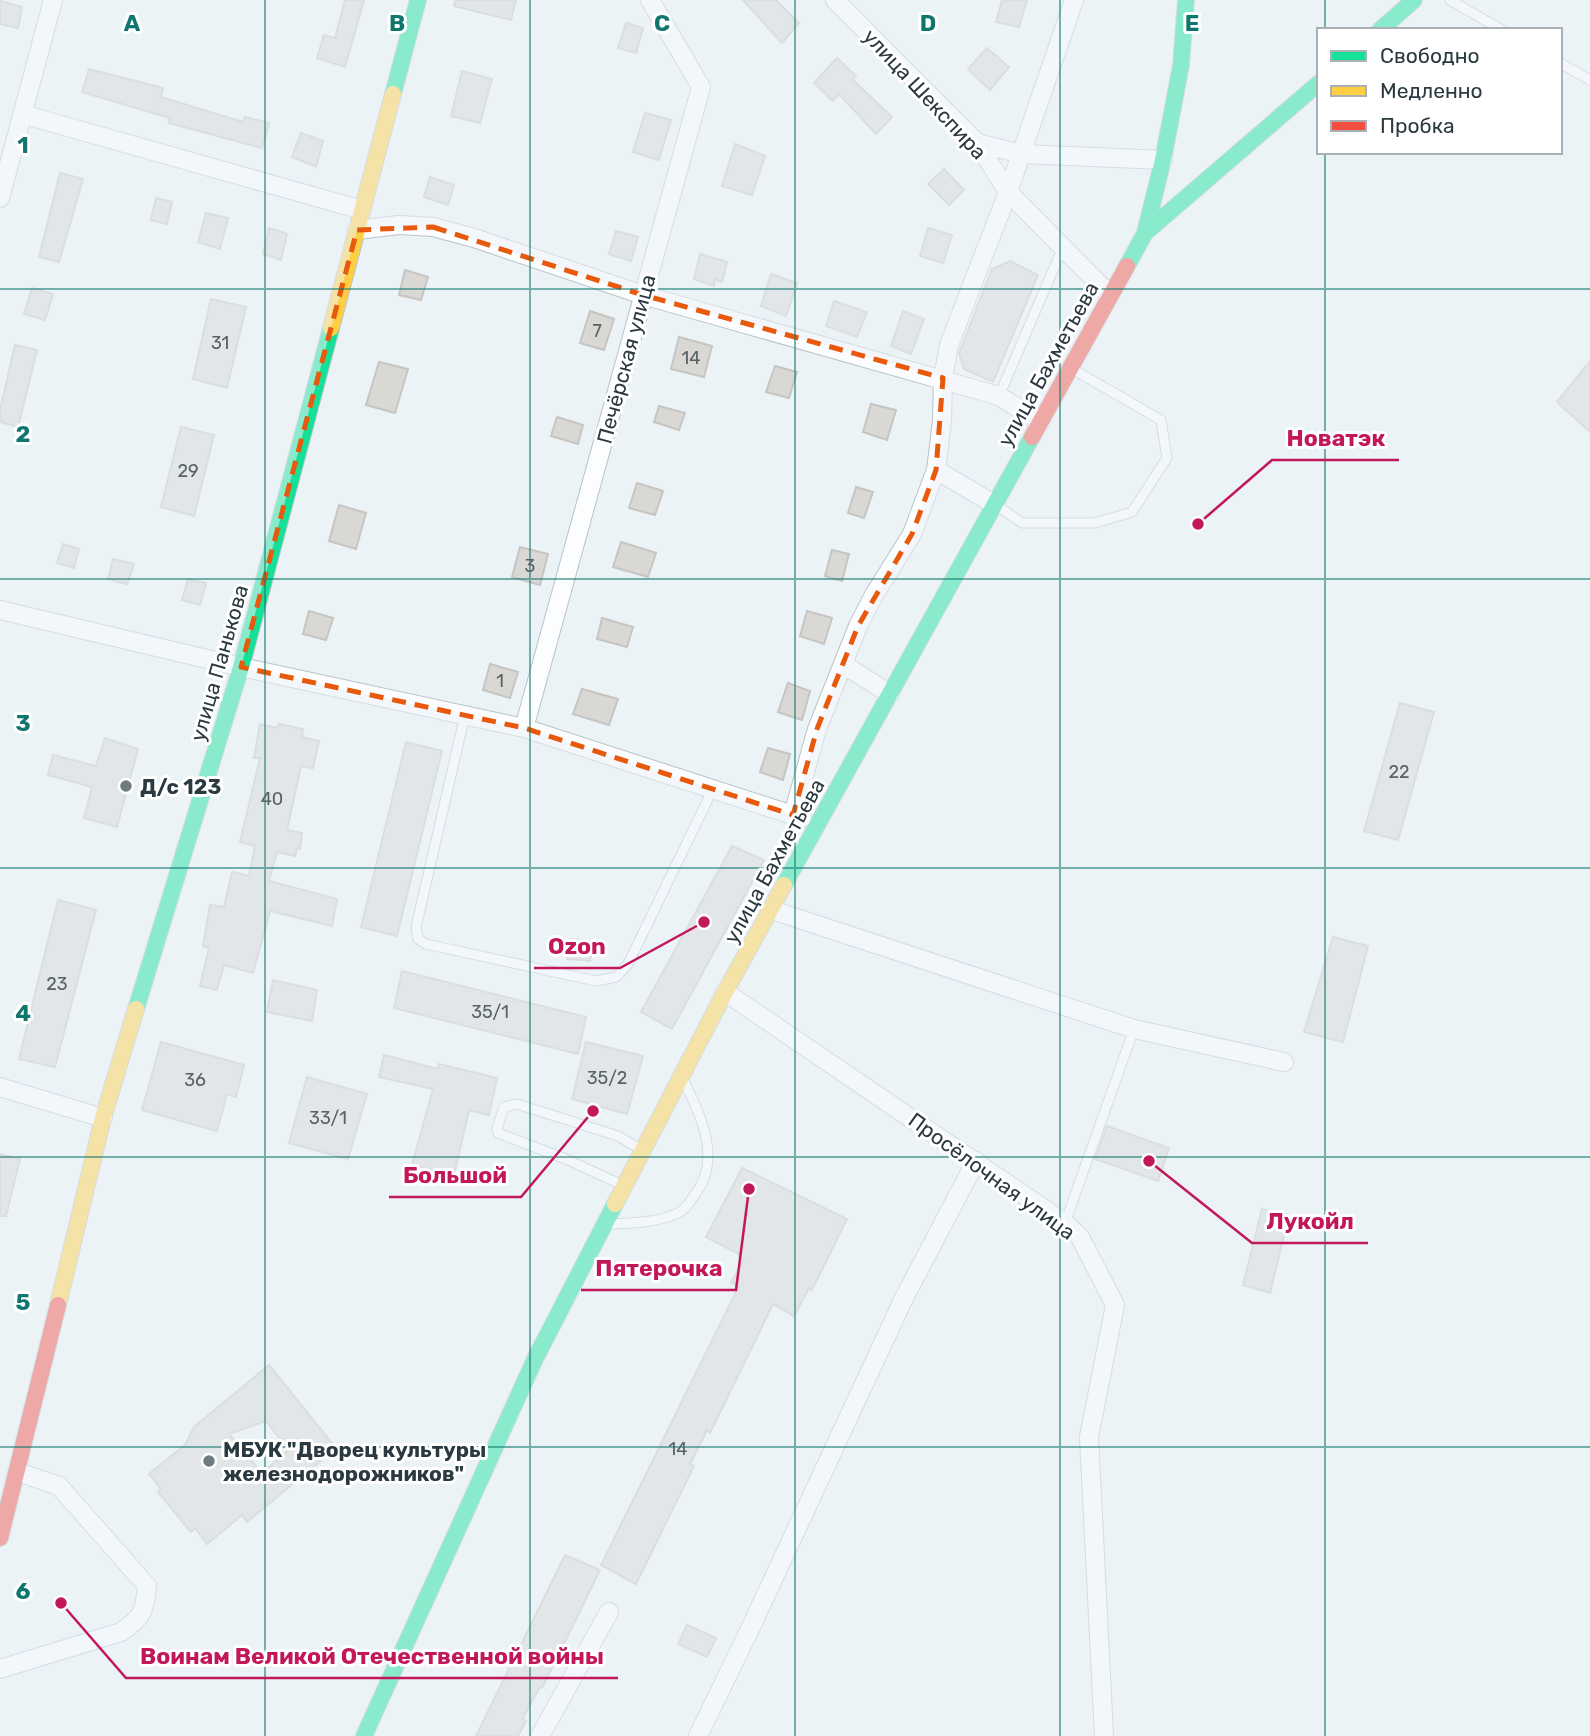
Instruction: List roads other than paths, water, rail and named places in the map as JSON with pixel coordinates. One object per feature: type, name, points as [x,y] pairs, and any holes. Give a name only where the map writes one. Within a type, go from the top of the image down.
[{"type":"main road","name":"улица Панькова","points":[[0,1538],[103,1118],[241,667],[418,0]]},
{"type":"main road","name":"улица Бахметьева","points":[[364,1736],[534,1359],[725,992],[1145,233],[1163,160],[1181,65],[1186,0]]},
{"type":"main road","points":[[1382,28],[1414,0]]},
{"type":"main road","points":[[1145,233],[1317,85]]},
{"type":"street","points":[[0,198],[53,0]]},
{"type":"street","name":"Печёрская улица","points":[[524,728],[701,88],[650,0]]},
{"type":"street","name":"улица Шекспира","points":[[835,0],[978,143],[1008,192],[1110,295]]},
{"type":"street","points":[[793,815],[817,729],[858,626],[912,534],[936,471],[942,421],[943,378],[949,345],[1022,154],[1074,0]]},
{"type":"street","points":[[22,114],[362,209]]},
{"type":"street","points":[[978,143],[1022,154],[1163,160]]},
{"type":"street","points":[[357,230],[399,225],[433,227],[474,238],[643,295],[999,396],[1040,422]]},
{"type":"street","points":[[936,471],[995,504]]},
{"type":"street","points":[[0,610],[241,667],[524,728],[819,823]]},
{"type":"street","points":[[844,665],[890,694]]},
{"type":"street","points":[[772,910],[1134,1029],[1284,1062]]},
{"type":"street","name":"Просёлочная улица","points":[[725,992],[1065,1223],[1080,1237],[1115,1305],[1089,1437],[1104,1736]]},
{"type":"street","points":[[0,1087],[103,1118]]},
{"type":"street","points":[[698,1736],[904,1298],[976,1161]]},
{"type":"street","points":[[0,1669],[121,1632],[138,1621],[145,1605],[147,1586],[59,1486],[18,1472]]},
{"type":"street","points":[[540,1736],[609,1612]]},
{"type":"lane","points":[[1450,0],[1499,28]]},
{"type":"lane","points":[[1562,64],[1590,80]]},
{"type":"lane","points":[[999,396],[1063,247]]},
{"type":"lane","points":[[995,504],[1022,523],[1095,523],[1132,512],[1167,458],[1161,420],[1070,368]]},
{"type":"lane","points":[[465,715],[416,927],[418,939],[426,944],[596,981],[616,977],[628,964],[713,789]]},
{"type":"lane","points":[[1065,1223],[1134,1029]]},
{"type":"lane","points":[[605,1224],[645,1223],[682,1212],[699,1189],[709,1164],[707,1138],[700,1115],[682,1076]]},
{"type":"lane","points":[[625,1186],[566,1159],[498,1133],[504,1107],[517,1104],[530,1108],[618,1136],[643,1150]]},
{"type":"place","name":"Новатэк","points":[[1198,524]]},
{"type":"place","name":"Д/с 123","points":[[126,786]]},
{"type":"place","name":"Ozon","points":[[704,922]]},
{"type":"place","name":"Большой","points":[[593,1111]]},
{"type":"place","name":"Лукойл","points":[[1149,1161]]},
{"type":"place","name":"Пятерочка","points":[[749,1189]]},
{"type":"place","name":"МБУК \"Дворец культуры железнодорожников\"","points":[[209,1461]]},
{"type":"place","name":"Воинам Великой Отечественной войны","points":[[61,1603]]}]
